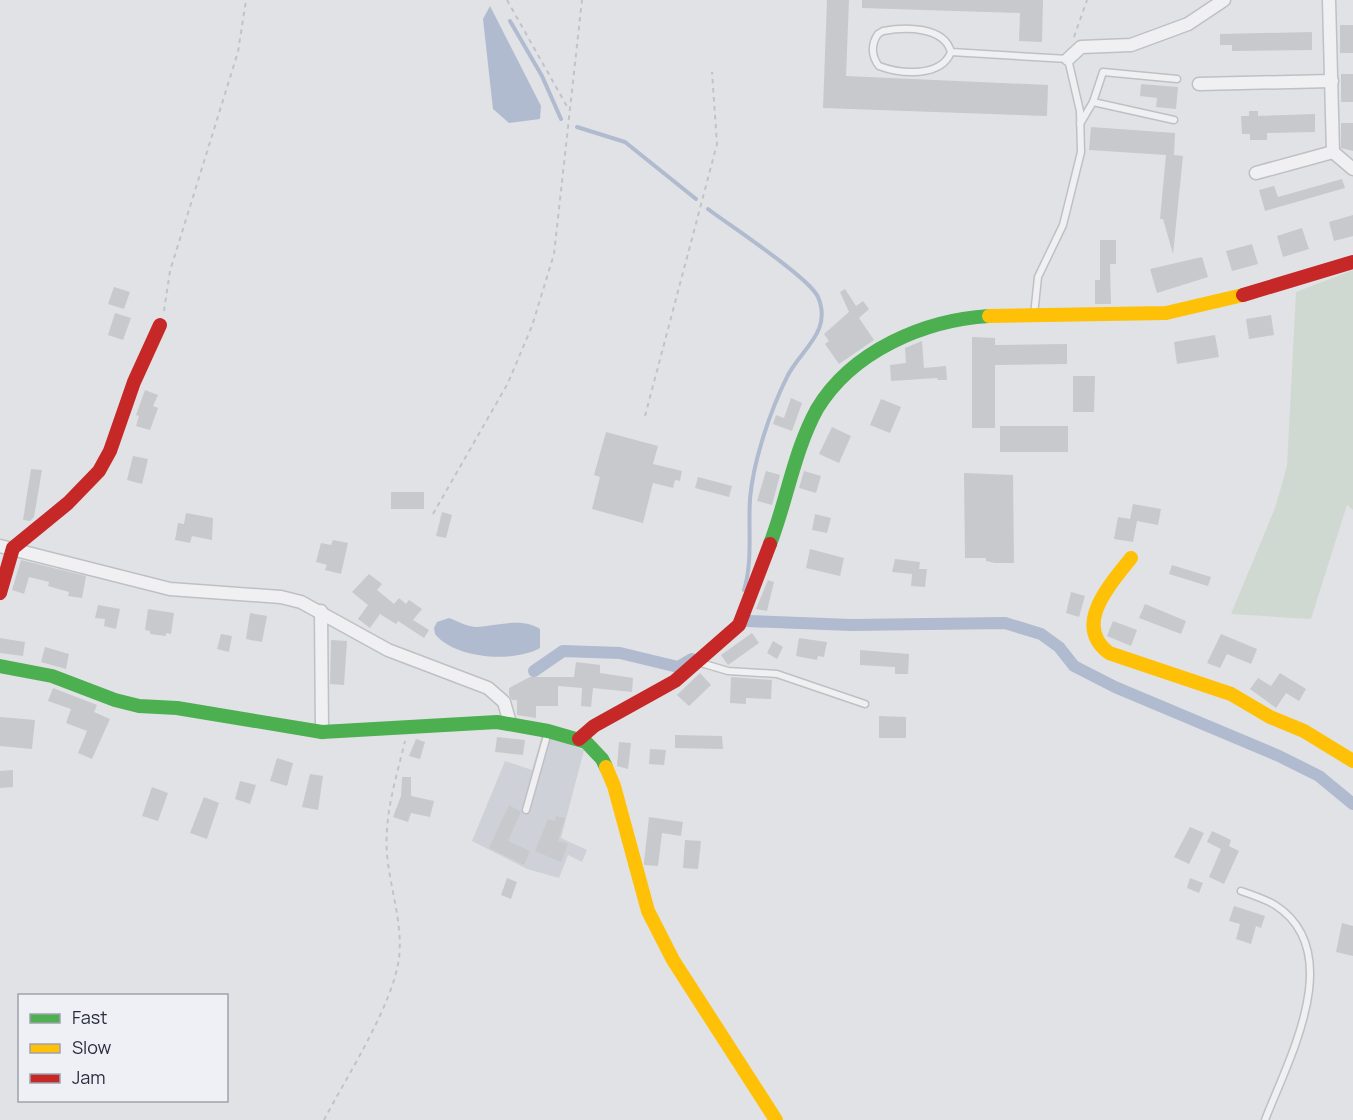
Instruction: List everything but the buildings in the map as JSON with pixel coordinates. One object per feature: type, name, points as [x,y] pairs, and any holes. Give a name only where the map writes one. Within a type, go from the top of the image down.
[{"type":"street","points":[[1068,59],[1081,47],[1131,45],[1188,24],[1224,0]]},
{"type":"street","points":[[1329,0],[1333,152],[1353,169]]},
{"type":"street","points":[[1199,84],[1332,81]]},
{"type":"street","points":[[1256,172],[1333,152]]},
{"type":"street","points":[[579,739],[594,726],[675,681],[739,625],[781,516],[795,463],[817,410],[837,382],[882,347],[920,329],[958,318],[1166,313],[1214,304],[1353,262]]},
{"type":"street","points":[[0,593],[6,547],[68,503],[99,471],[110,451],[134,382],[160,326]]},
{"type":"street","points":[[6,547],[170,589],[281,597],[301,602],[399,655],[488,688],[504,702],[510,723]]},
{"type":"street","points":[[1131,558],[1098,605],[1092,628],[1094,640],[1100,647],[1109,653],[1187,677],[1231,694],[1270,717],[1304,731],[1353,761]]},
{"type":"street","points":[[321,611],[322,732]]},
{"type":"street","points":[[0,666],[52,676],[115,700],[140,706],[188,710],[322,732],[484,722],[510,723],[579,739],[597,753],[611,777],[638,882],[648,911],[685,978],[776,1120]]},
{"type":"lane","points":[[884,31],[921,31],[942,38],[951,52],[948,60],[934,69],[896,70],[879,66],[873,55],[873,46],[878,34],[884,31]]},
{"type":"lane","points":[[951,52],[1068,59],[1080,125],[1081,152],[1063,225],[1038,277],[1034,315]]},
{"type":"lane","points":[[1080,125],[1093,102],[1103,72],[1177,79]]},
{"type":"lane","points":[[1093,102],[1173,120]]},
{"type":"lane","points":[[697,662],[728,671],[777,674],[865,704]]},
{"type":"lane","points":[[526,810],[548,731]]},
{"type":"lane","points":[[1241,891],[1275,905],[1294,922],[1307,945],[1311,964],[1310,983],[1301,1023],[1265,1120]]},
{"type":"path","points":[[160,326],[170,271],[238,52],[246,0]]},
{"type":"path","points":[[507,0],[570,111]]},
{"type":"path","points":[[433,514],[508,383],[532,326],[554,254],[582,0]]},
{"type":"path","points":[[1073,38],[1087,0]]},
{"type":"path","points":[[645,416],[717,144],[712,72]]},
{"type":"path","points":[[324,1120],[385,1004],[398,966],[399,928],[387,854],[386,824],[408,728]]},
{"type":"shaded area","points":[[1353,270],[1353,510],[1347,505],[1311,619],[1231,614],[1275,508],[1287,466],[1296,292]]},
{"type":"shaded area","points":[[542,735],[584,750],[561,838],[587,850],[582,862],[568,855],[559,878],[527,869],[472,841],[505,761],[532,770]]},
{"type":"water","points":[[490,6],[541,106],[540,119],[509,123],[493,109],[483,19]]},
{"type":"water","points":[[449,618],[473,627],[509,623],[533,625],[540,629],[540,648],[529,653],[500,657],[456,649],[435,634],[434,628],[437,622]]},
{"type":"waterway","points":[[510,21],[542,76],[561,119]]},
{"type":"waterway","points":[[577,127],[625,142],[696,199]]},
{"type":"waterway","points":[[708,209],[800,277],[812,288],[822,309],[818,331],[787,377],[774,405],[759,453],[750,499],[749,556],[744,590]]},
{"type":"waterway","points":[[748,621],[851,625],[1005,623],[1041,634],[1059,647],[1074,666],[1115,687],[1279,756],[1319,776],[1353,804]]},
{"type":"waterway","points":[[534,671],[563,651],[620,653],[678,667],[692,659]]},
{"type":"traffic: fast","points":[[770,544],[802,442],[817,409],[832,389],[870,355],[892,342],[940,324],[989,316]]},
{"type":"traffic: fast","points":[[0,666],[52,676],[115,700],[139,706],[177,708],[322,732],[497,722],[548,731],[586,742],[602,759],[606,767]]},
{"type":"traffic: slow","points":[[989,316],[1166,313],[1243,295]]},
{"type":"traffic: slow","points":[[1131,558],[1105,593],[1094,618],[1094,630],[1098,642],[1109,653],[1231,694],[1270,717],[1304,731],[1353,761]]},
{"type":"traffic: slow","points":[[606,767],[614,786],[648,911],[673,960],[776,1120]]},
{"type":"traffic: jam","points":[[1243,295],[1353,262]]},
{"type":"traffic: jam","points":[[0,593],[13,548],[68,503],[99,471],[110,451],[134,382],[160,325]]},
{"type":"traffic: jam","points":[[579,739],[594,726],[675,681],[739,625],[770,544]]}]
